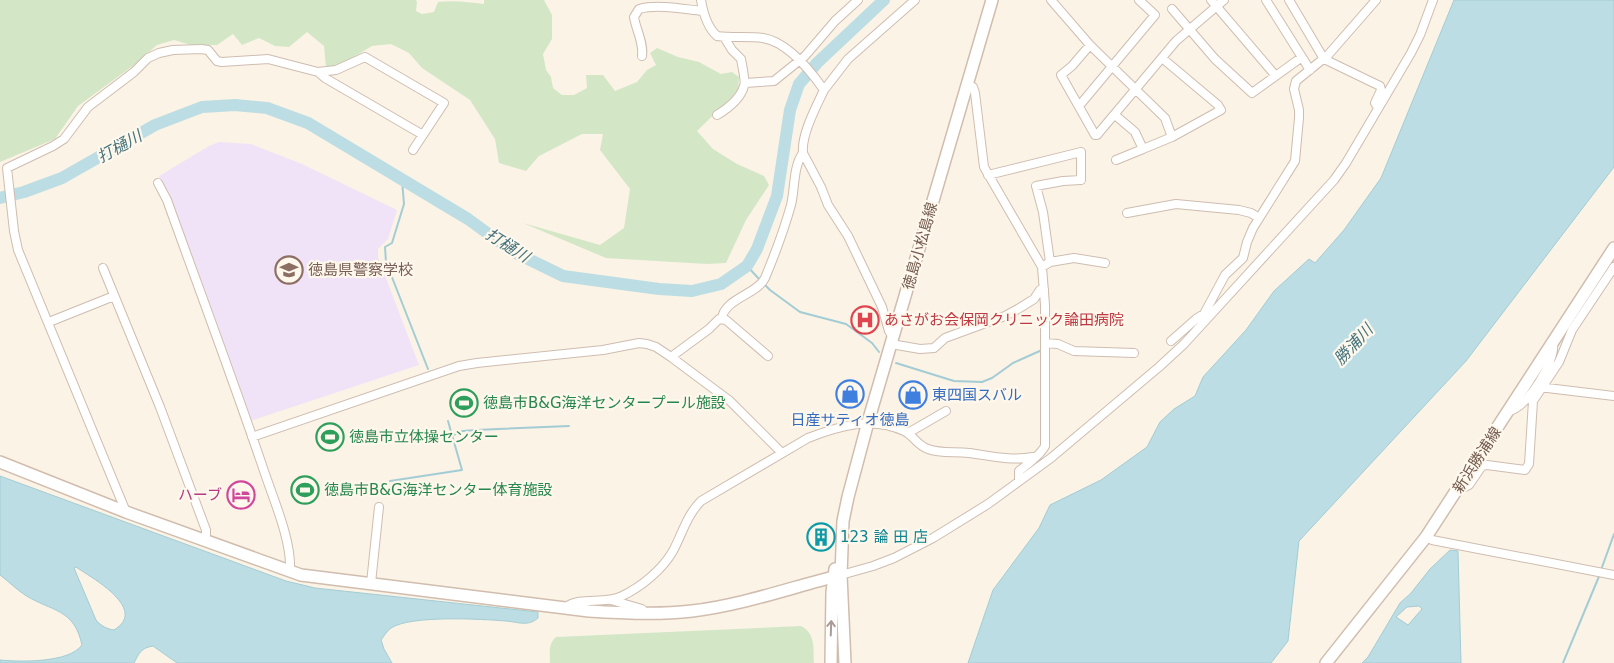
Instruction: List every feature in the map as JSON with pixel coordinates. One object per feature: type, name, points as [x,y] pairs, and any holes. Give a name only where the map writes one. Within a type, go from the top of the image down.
[{"type":"main road","name":"徳島小松島線","points":[[831,663],[837,575],[848,497],[868,422],[992,0]]},
{"type":"main road","name":"新浜勝浦線","points":[[1326,663],[1426,537],[1614,248]]},
{"type":"main road","points":[[0,462],[126,512],[301,575],[597,612],[652,613],[694,611],[747,601],[837,575]]},
{"type":"main road","name":"徳島小松島線","points":[[837,592],[846,663]]},
{"type":"street","points":[[700,0],[702,10],[717,36],[771,40],[801,62],[822,88]]},
{"type":"street","points":[[745,83],[774,81],[801,62],[835,21],[858,0]]},
{"type":"street","points":[[722,319],[725,309],[758,287],[765,279],[785,226],[798,163],[803,153],[804,141],[822,88],[848,59],[914,0]]},
{"type":"street","points":[[1050,0],[1090,45],[1165,118],[1172,137]]},
{"type":"street","points":[[1090,45],[1061,76],[1097,136],[1176,41],[1214,3],[1224,0]]},
{"type":"street","points":[[1266,0],[1310,70]]},
{"type":"street","points":[[1289,0],[1324,59],[1380,86],[1381,90],[1374,103],[1378,108]]},
{"type":"street","points":[[1171,341],[1196,319],[1206,316],[1225,275],[1243,258],[1250,234],[1295,161],[1299,118],[1294,89],[1296,81],[1324,59],[1376,0]]},
{"type":"street","points":[[837,575],[873,566],[894,558],[934,538],[988,504],[1051,458],[1159,368],[1334,180],[1346,163],[1420,35],[1434,0]]},
{"type":"street","points":[[1079,106],[1155,16],[1145,2]]},
{"type":"street","points":[[1214,3],[1275,75]]},
{"type":"street","points":[[642,56],[642,44],[634,17],[639,9],[644,7],[702,10]]},
{"type":"street","points":[[1172,9],[1215,59],[1252,93],[1302,57]]},
{"type":"street","points":[[717,115],[726,110],[735,100],[745,83],[741,59],[732,50],[724,37]]},
{"type":"street","points":[[126,512],[18,250],[5,171],[64,139],[88,107],[134,72],[148,58],[172,50],[201,48],[208,50],[217,61],[268,59],[318,72],[336,70],[365,57],[444,102],[413,150]]},
{"type":"street","points":[[1116,160],[1172,137],[1221,110],[1218,105],[1162,58]]},
{"type":"street","points":[[318,72],[325,78],[422,135]]},
{"type":"street","points":[[967,85],[973,87],[975,94],[984,167],[1042,267],[1044,289],[1046,446],[1042,452],[1019,471],[1020,480]]},
{"type":"street","points":[[1114,115],[1135,132],[1143,149]]},
{"type":"street","points":[[988,175],[1081,152],[1081,180],[1036,186],[1043,212],[1050,262]]},
{"type":"street","points":[[803,153],[828,205],[852,243],[882,307],[892,340],[920,349],[934,348],[945,338],[1005,316],[1034,299],[1040,290],[1044,289]]},
{"type":"street","points":[[158,183],[167,200],[281,521],[291,560],[290,571]]},
{"type":"street","points":[[1127,213],[1176,204],[1239,210],[1259,218]]},
{"type":"street","points":[[1042,267],[1050,262],[1074,258],[1105,263]]},
{"type":"street","points":[[1509,411],[1519,406],[1539,388],[1559,362],[1572,330],[1614,267]]},
{"type":"street","points":[[103,268],[160,407],[206,530],[206,540]]},
{"type":"street","points":[[49,322],[114,296]]},
{"type":"street","points":[[671,357],[709,329],[719,319],[726,320],[768,356]]},
{"type":"street","points":[[252,437],[459,366],[604,350],[639,343],[656,347],[730,401],[782,453]]},
{"type":"street","points":[[1045,343],[1058,344],[1074,350],[1134,353]]},
{"type":"street","points":[[1457,491],[1469,485],[1482,466],[1525,470],[1529,464],[1533,401],[1552,354],[1553,343]]},
{"type":"street","points":[[1539,388],[1614,396]]},
{"type":"street","points":[[908,433],[946,411]]},
{"type":"street","points":[[566,607],[571,603],[610,600],[621,597],[630,591],[658,570],[672,553],[691,513],[701,501],[816,435],[856,423],[868,422],[891,426],[908,433],[927,449],[1014,459],[1033,458]]},
{"type":"street","points":[[1042,452],[1060,449]]},
{"type":"street","points":[[372,583],[380,507]]},
{"type":"street","points":[[1426,537],[1451,544],[1614,575]]},
{"type":"street","points":[[610,600],[652,613]]},
{"type":"shaded area","name":"徳島県警察学校","points":[[219,142],[251,144],[302,164],[397,210],[388,239],[378,249],[378,257],[419,365],[250,421],[170,201],[159,176]]},
{"type":"green space","points":[[0,0],[416,0],[416,11],[422,14],[434,12],[438,2],[455,1],[484,4],[484,0],[544,0],[552,15],[552,39],[543,54],[546,70],[551,77],[553,88],[562,95],[574,95],[587,88],[586,75],[603,75],[615,91],[637,82],[647,70],[656,65],[650,53],[657,48],[678,57],[699,62],[721,74],[732,72],[739,77],[738,91],[697,131],[713,149],[737,164],[764,176],[769,185],[746,220],[726,263],[707,264],[606,258],[523,223],[600,245],[624,228],[630,189],[600,150],[603,134],[582,134],[539,156],[526,171],[499,163],[495,139],[470,100],[422,68],[409,53],[391,44],[372,46],[342,64],[326,68],[324,46],[307,32],[289,47],[275,46],[259,38],[242,45],[233,34],[217,45],[191,45],[174,40],[157,45],[134,65],[78,106],[55,139],[0,162]]},
{"type":"green space","points":[[801,626],[806,629],[811,637],[814,663],[550,663],[551,646],[556,637]]},
{"type":"water","name":"勝浦川","points":[[1454,0],[1614,0],[1614,167],[1466,361],[1299,541],[1288,641],[1271,663],[968,663],[993,590],[1039,528],[1050,505],[1101,480],[1147,447],[1160,422],[1174,409],[1195,396],[1203,377],[1246,330],[1274,291],[1309,259],[1315,263],[1344,230],[1381,178]]},
{"type":"water","points":[[0,476],[286,581],[315,588],[538,612],[538,618],[527,623],[447,619],[414,621],[401,624],[391,628],[381,640],[392,663],[177,663],[153,646],[141,651],[134,663],[0,663],[0,660],[32,661],[56,658],[76,651],[82,645],[74,624],[68,617],[25,595],[0,575]],"holes":[[[76,567],[104,586],[122,604],[125,613],[123,622],[114,630],[104,627],[96,620],[74,568]]]},
{"type":"water","points":[[1450,550],[1458,551],[1461,663],[1362,663],[1368,657],[1400,603],[1411,593],[1430,569]],"holes":[[[1419,606],[1422,609],[1408,625],[1396,617],[1407,607]]]},
{"type":"waterway","name":"打樋川","points":[[0,198],[24,192],[62,178],[155,125],[202,107],[235,105],[267,108],[308,123],[468,219],[512,251],[563,276],[659,289],[692,291],[721,284],[747,266],[757,249],[777,196],[790,110],[799,84],[817,63],[884,0]]},
{"type":"waterway","points":[[402,180],[404,204],[392,243],[385,247],[386,262],[428,369]]},
{"type":"waterway","points":[[747,266],[760,280]]},
{"type":"waterway","points":[[764,284],[800,312],[846,324],[872,343],[879,352]]},
{"type":"waterway","points":[[896,363],[954,381],[982,382],[992,378],[1013,363],[1042,350]]},
{"type":"waterway","points":[[390,481],[462,470],[448,421]]},
{"type":"waterway","points":[[453,435],[463,431],[569,426]]},
{"type":"waterway","points":[[1601,570],[1614,534]]},
{"type":"waterway","points":[[1563,663],[1600,574]]},
{"type":"place","name":"徳島県警察学校","points":[[289,270]]},
{"type":"place","name":"あさがお会保岡クリニック論田病院","points":[[865,320]]},
{"type":"place","name":"日産サティオ徳島","points":[[850,394]]},
{"type":"place","name":"東四国スバル","points":[[913,395]]},
{"type":"place","name":"徳島市B&G海洋センタープール施設","points":[[464,403]]},
{"type":"place","name":"徳島市立体操センター","points":[[330,437]]},
{"type":"place","name":"徳島市B&G海洋センター体育施設","points":[[305,490]]},
{"type":"place","name":"ハーブ","points":[[241,495]]},
{"type":"place","name":"123 論 田 店","points":[[821,537]]}]
